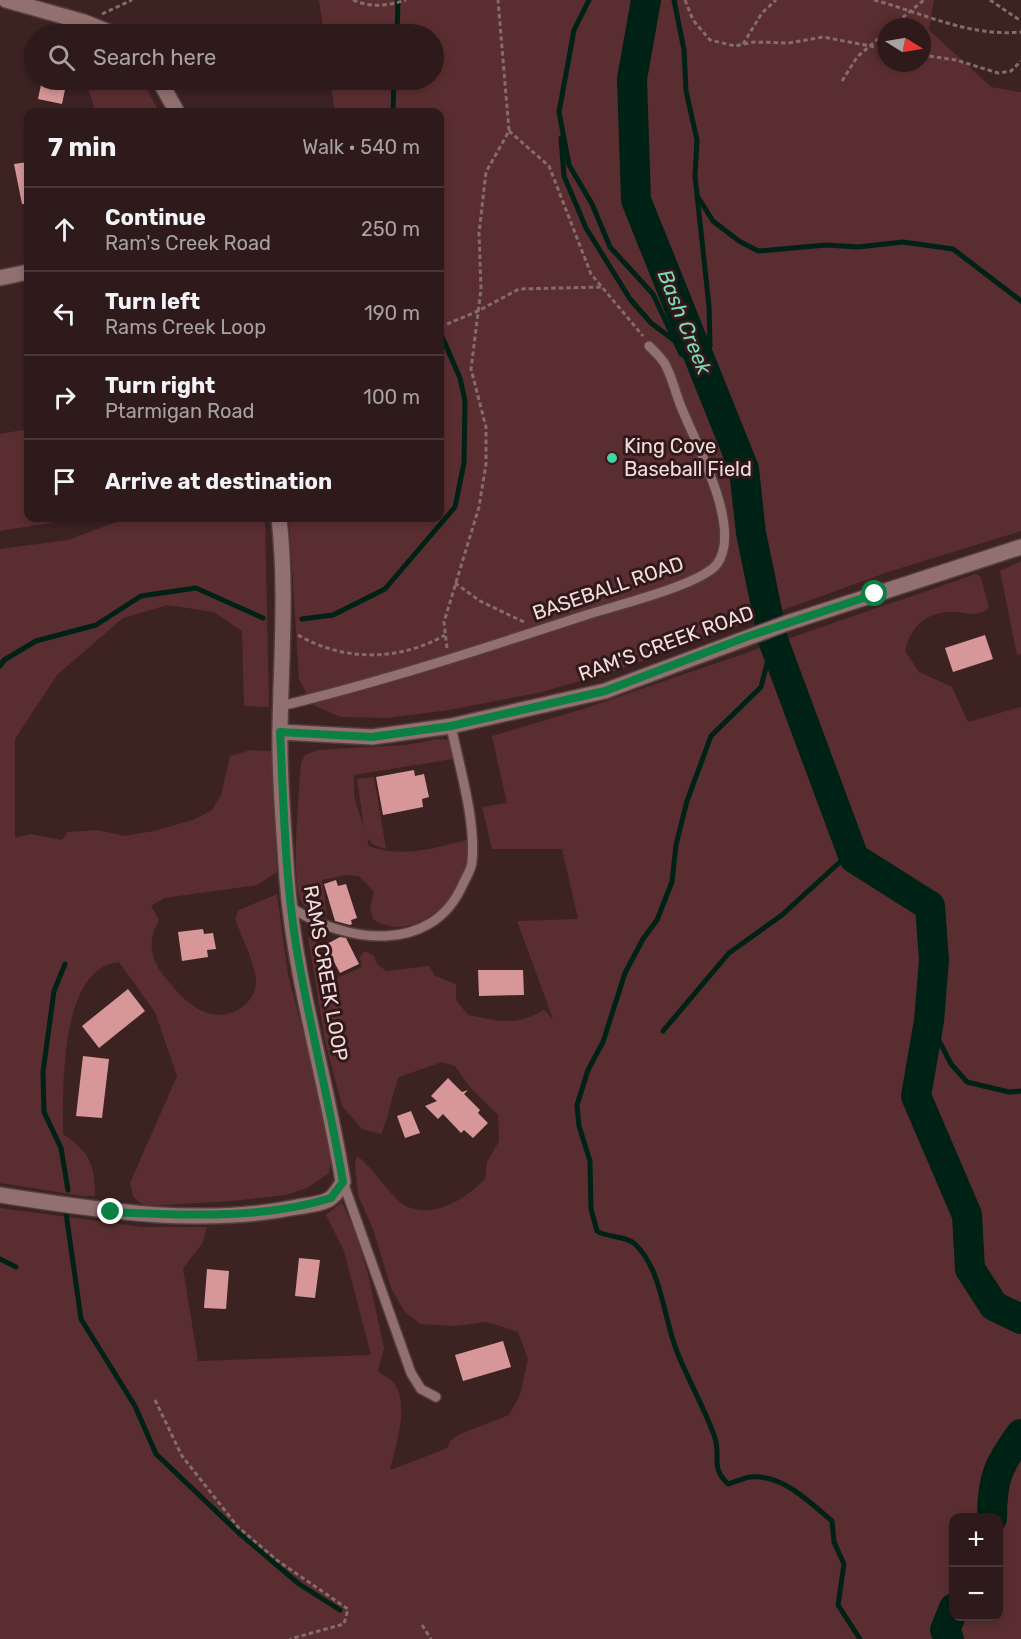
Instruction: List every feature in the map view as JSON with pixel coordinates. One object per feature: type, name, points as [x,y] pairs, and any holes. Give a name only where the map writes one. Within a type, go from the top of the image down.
[{"type":"street","points":[[6,0],[89,24]]},
{"type":"street","points":[[165,90],[175,108]]},
{"type":"street","points":[[0,278],[24,273]]},
{"type":"street","name":"RAMS CREEK LOOP","points":[[279,522],[283,551],[284,627],[280,732],[287,882],[299,967],[334,1121],[343,1182]]},
{"type":"street","name":"RAM'S CREEK ROAD","points":[[280,732],[372,737],[451,726],[605,691],[749,636],[1021,547]]},
{"type":"street","points":[[0,1195],[111,1212],[217,1216],[281,1210],[311,1204],[331,1198],[343,1182]]},
{"type":"lane","name":"BASEBALL ROAD","points":[[281,706],[335,693],[542,630],[694,579],[716,564],[725,544],[720,508],[707,467],[666,365],[649,345]]},
{"type":"lane","points":[[292,908],[310,920],[330,928],[369,937],[387,936],[423,927],[453,905],[473,862],[470,822],[451,726]]},
{"type":"lane","points":[[343,1182],[411,1373],[421,1389],[436,1397]]},
{"type":"path","points":[[84,22],[132,0]]},
{"type":"path","points":[[353,0],[368,6],[394,4],[406,0]]},
{"type":"path","points":[[448,659],[444,622],[479,507],[486,464],[486,427],[471,369],[481,289],[480,233],[486,172],[509,131],[498,0]]},
{"type":"path","points":[[685,0],[693,20],[710,39],[735,46],[754,42],[789,43],[823,37],[877,47]]},
{"type":"path","points":[[743,44],[762,13],[776,0]]},
{"type":"path","points":[[874,0],[913,10],[955,27],[997,34],[1021,32]]},
{"type":"path","points":[[903,18],[924,0]]},
{"type":"path","points":[[990,0],[1021,21]]},
{"type":"path","points":[[842,81],[869,45],[877,39]]},
{"type":"path","points":[[931,56],[956,60],[998,73],[1011,71],[1021,61]]},
{"type":"path","points":[[509,131],[549,166],[591,274],[634,323],[649,345]]},
{"type":"path","points":[[444,325],[478,311],[519,289],[602,286]]},
{"type":"path","points":[[455,583],[480,601],[542,630]]},
{"type":"path","points":[[284,627],[309,642],[362,656],[396,655],[429,645],[445,635]]},
{"type":"path","points":[[155,1400],[182,1456],[238,1527],[286,1567],[348,1609],[344,1624],[290,1639]]},
{"type":"path","points":[[422,1625],[431,1639]]},
{"type":"shaded area","points":[[319,0],[934,0],[931,18],[877,18],[877,72],[931,72],[931,32],[991,87],[1021,92],[1021,531],[891,571],[614,671],[542,692],[449,710],[386,718],[341,717],[313,705],[299,679],[289,522],[444,522],[444,108],[334,108],[332,90],[444,90],[444,24],[323,24]]},
{"type":"shaded area","points":[[89,90],[147,90],[157,108],[94,108]]},
{"type":"shaded area","points":[[24,430],[24,522],[56,522],[0,531],[0,434]]},
{"type":"shaded area","points":[[116,522],[265,522],[269,707],[244,706],[242,631],[214,612],[167,605],[123,618],[57,675],[15,739],[15,838],[30,834],[62,840],[68,832],[97,830],[125,836],[193,820],[212,810],[221,795],[230,756],[251,750],[271,751],[277,872],[257,885],[164,898],[151,906],[159,920],[154,930],[152,949],[162,973],[178,993],[190,1003],[198,1009],[217,1015],[234,1012],[247,1003],[252,996],[256,979],[250,956],[235,918],[239,910],[277,894],[288,975],[326,1119],[332,1156],[329,1173],[307,1188],[286,1195],[232,1201],[145,1206],[133,1197],[130,1183],[177,1076],[155,1012],[119,962],[99,969],[85,985],[75,1007],[68,1034],[65,1062],[63,1134],[89,1159],[94,1175],[95,1196],[0,1183],[0,549],[68,540]]},
{"type":"shaded area","points":[[1021,561],[1021,654],[1017,655],[1000,571]]},
{"type":"shaded area","points":[[976,574],[981,577],[989,608],[984,612],[974,614],[939,613],[925,619],[911,635],[905,651],[919,672],[952,687],[968,722],[1021,707],[1021,1639],[0,1639],[0,1208],[143,1227],[207,1227],[202,1244],[183,1268],[198,1361],[371,1355],[344,1251],[326,1215],[342,1202],[356,1234],[369,1278],[384,1348],[378,1371],[393,1382],[401,1402],[400,1425],[390,1470],[448,1448],[450,1441],[460,1434],[509,1415],[520,1395],[528,1359],[518,1332],[487,1322],[455,1326],[420,1324],[404,1311],[391,1288],[373,1229],[358,1195],[355,1164],[357,1156],[406,1206],[417,1210],[438,1209],[459,1200],[485,1179],[487,1162],[499,1141],[498,1115],[469,1086],[455,1066],[442,1062],[399,1077],[381,1134],[362,1129],[342,1106],[325,1041],[308,937],[313,935],[332,980],[362,967],[360,957],[365,951],[374,956],[377,964],[386,971],[429,966],[435,976],[456,984],[456,1000],[468,1015],[498,1021],[515,1021],[544,1010],[553,1019],[517,921],[578,919],[562,849],[492,849],[482,807],[507,803],[492,736],[586,708]]},
{"type":"shaded area","points":[[437,739],[450,740],[453,759],[354,775],[354,797],[364,828],[357,779],[374,777],[386,849],[374,845],[367,838],[369,846],[394,852],[407,852],[471,839],[471,856],[465,874],[455,892],[442,907],[426,919],[408,926],[390,926],[373,919],[370,908],[374,891],[359,876],[346,875],[322,880],[327,915],[308,909],[300,899],[296,870],[301,763],[305,755],[318,750],[406,745]]},
{"type":"building","points":[[40,90],[65,90],[62,104],[38,99]]},
{"type":"building","points":[[24,163],[24,204],[22,204],[14,164]]},
{"type":"building","points":[[985,635],[993,659],[953,672],[945,648]]},
{"type":"building","points":[[414,770],[415,776],[424,774],[429,797],[422,799],[423,807],[383,815],[376,777]]},
{"type":"building","points":[[336,880],[338,886],[346,884],[357,918],[351,920],[350,925],[335,921],[324,884]]},
{"type":"building","points":[[203,929],[204,934],[213,933],[216,949],[207,950],[208,957],[182,961],[178,932]]},
{"type":"building","points":[[340,937],[346,938],[359,964],[340,973],[325,945]]},
{"type":"building","points":[[478,970],[523,970],[524,995],[479,996]]},
{"type":"building","points":[[128,989],[145,1011],[99,1048],[82,1026]]},
{"type":"building","points":[[83,1056],[109,1059],[102,1118],[76,1116]]},
{"type":"building","points":[[448,1078],[462,1092],[468,1090],[464,1094],[480,1110],[478,1113],[488,1123],[473,1138],[464,1130],[461,1133],[443,1114],[438,1119],[425,1106],[437,1101],[431,1096]]},
{"type":"building","points":[[411,1111],[420,1133],[405,1138],[397,1116]]},
{"type":"building","points":[[299,1258],[320,1260],[315,1298],[295,1296]]},
{"type":"building","points":[[207,1269],[229,1271],[226,1309],[204,1308]]},
{"type":"building","points":[[503,1341],[511,1367],[463,1381],[455,1355]]},
{"type":"waterway","points":[[397,24],[398,0]]},
{"type":"waterway","name":"Bash Creek","points":[[589,0],[574,30],[559,112],[569,165],[592,204],[610,247],[653,294],[681,354],[704,366],[710,346],[709,306],[695,176],[697,140],[686,91],[684,50],[674,0]]},
{"type":"waterway","name":"Bash Creek","points":[[646,0],[632,79],[636,200],[744,469],[751,533],[773,640],[854,858],[930,906],[934,960],[929,1021],[916,1096],[967,1215],[970,1269],[994,1306],[1021,1319]]},
{"type":"waterway","points":[[393,108],[394,90]]},
{"type":"waterway","name":"Bash Creek","points":[[561,138],[564,176],[586,228],[630,299],[651,323],[675,341]]},
{"type":"waterway","points":[[698,197],[713,221],[739,241],[758,251],[826,245],[858,247],[903,242],[953,249],[1021,301]]},
{"type":"waterway","points":[[444,341],[460,378],[465,401],[464,463],[455,507],[444,520]]},
{"type":"waterway","points":[[302,619],[333,615],[385,589],[442,522]]},
{"type":"waterway","points":[[0,666],[4,660],[36,641],[96,625],[141,596],[196,588],[263,618]]},
{"type":"waterway","points":[[773,640],[761,687],[711,736],[687,801],[676,845],[672,882],[657,920],[643,939],[625,973],[603,1042],[588,1070],[577,1105],[579,1126],[590,1161],[591,1209],[597,1231],[631,1241],[644,1255],[651,1268],[657,1281],[678,1354],[715,1438],[719,1472],[728,1484],[750,1477],[774,1480],[805,1498],[832,1521],[834,1542],[844,1564],[838,1605],[860,1639]]},
{"type":"waterway","points":[[663,1031],[729,953],[782,915],[852,851]]},
{"type":"waterway","points":[[65,964],[54,991],[43,1072],[44,1112],[61,1148],[68,1190]]},
{"type":"waterway","points":[[929,1021],[951,1064],[967,1082],[1009,1092],[1021,1091]]},
{"type":"waterway","points":[[66,1213],[81,1319],[135,1406],[156,1454],[239,1533],[299,1584],[340,1610]]},
{"type":"waterway","points":[[0,1259],[16,1267]]},
{"type":"waterway","points":[[992,1513],[993,1493],[998,1473],[1021,1434]]},
{"type":"waterway","points":[[949,1620],[945,1630],[949,1639]]},
{"type":"place","name":"King Cove Baseball Field","points":[[612,458]]},
{"type":"route","points":[[111,1212],[217,1216],[281,1210],[331,1198],[343,1182],[334,1121],[299,967],[287,882],[280,732],[372,737],[451,726],[605,691],[749,636],[875,594]]}]
